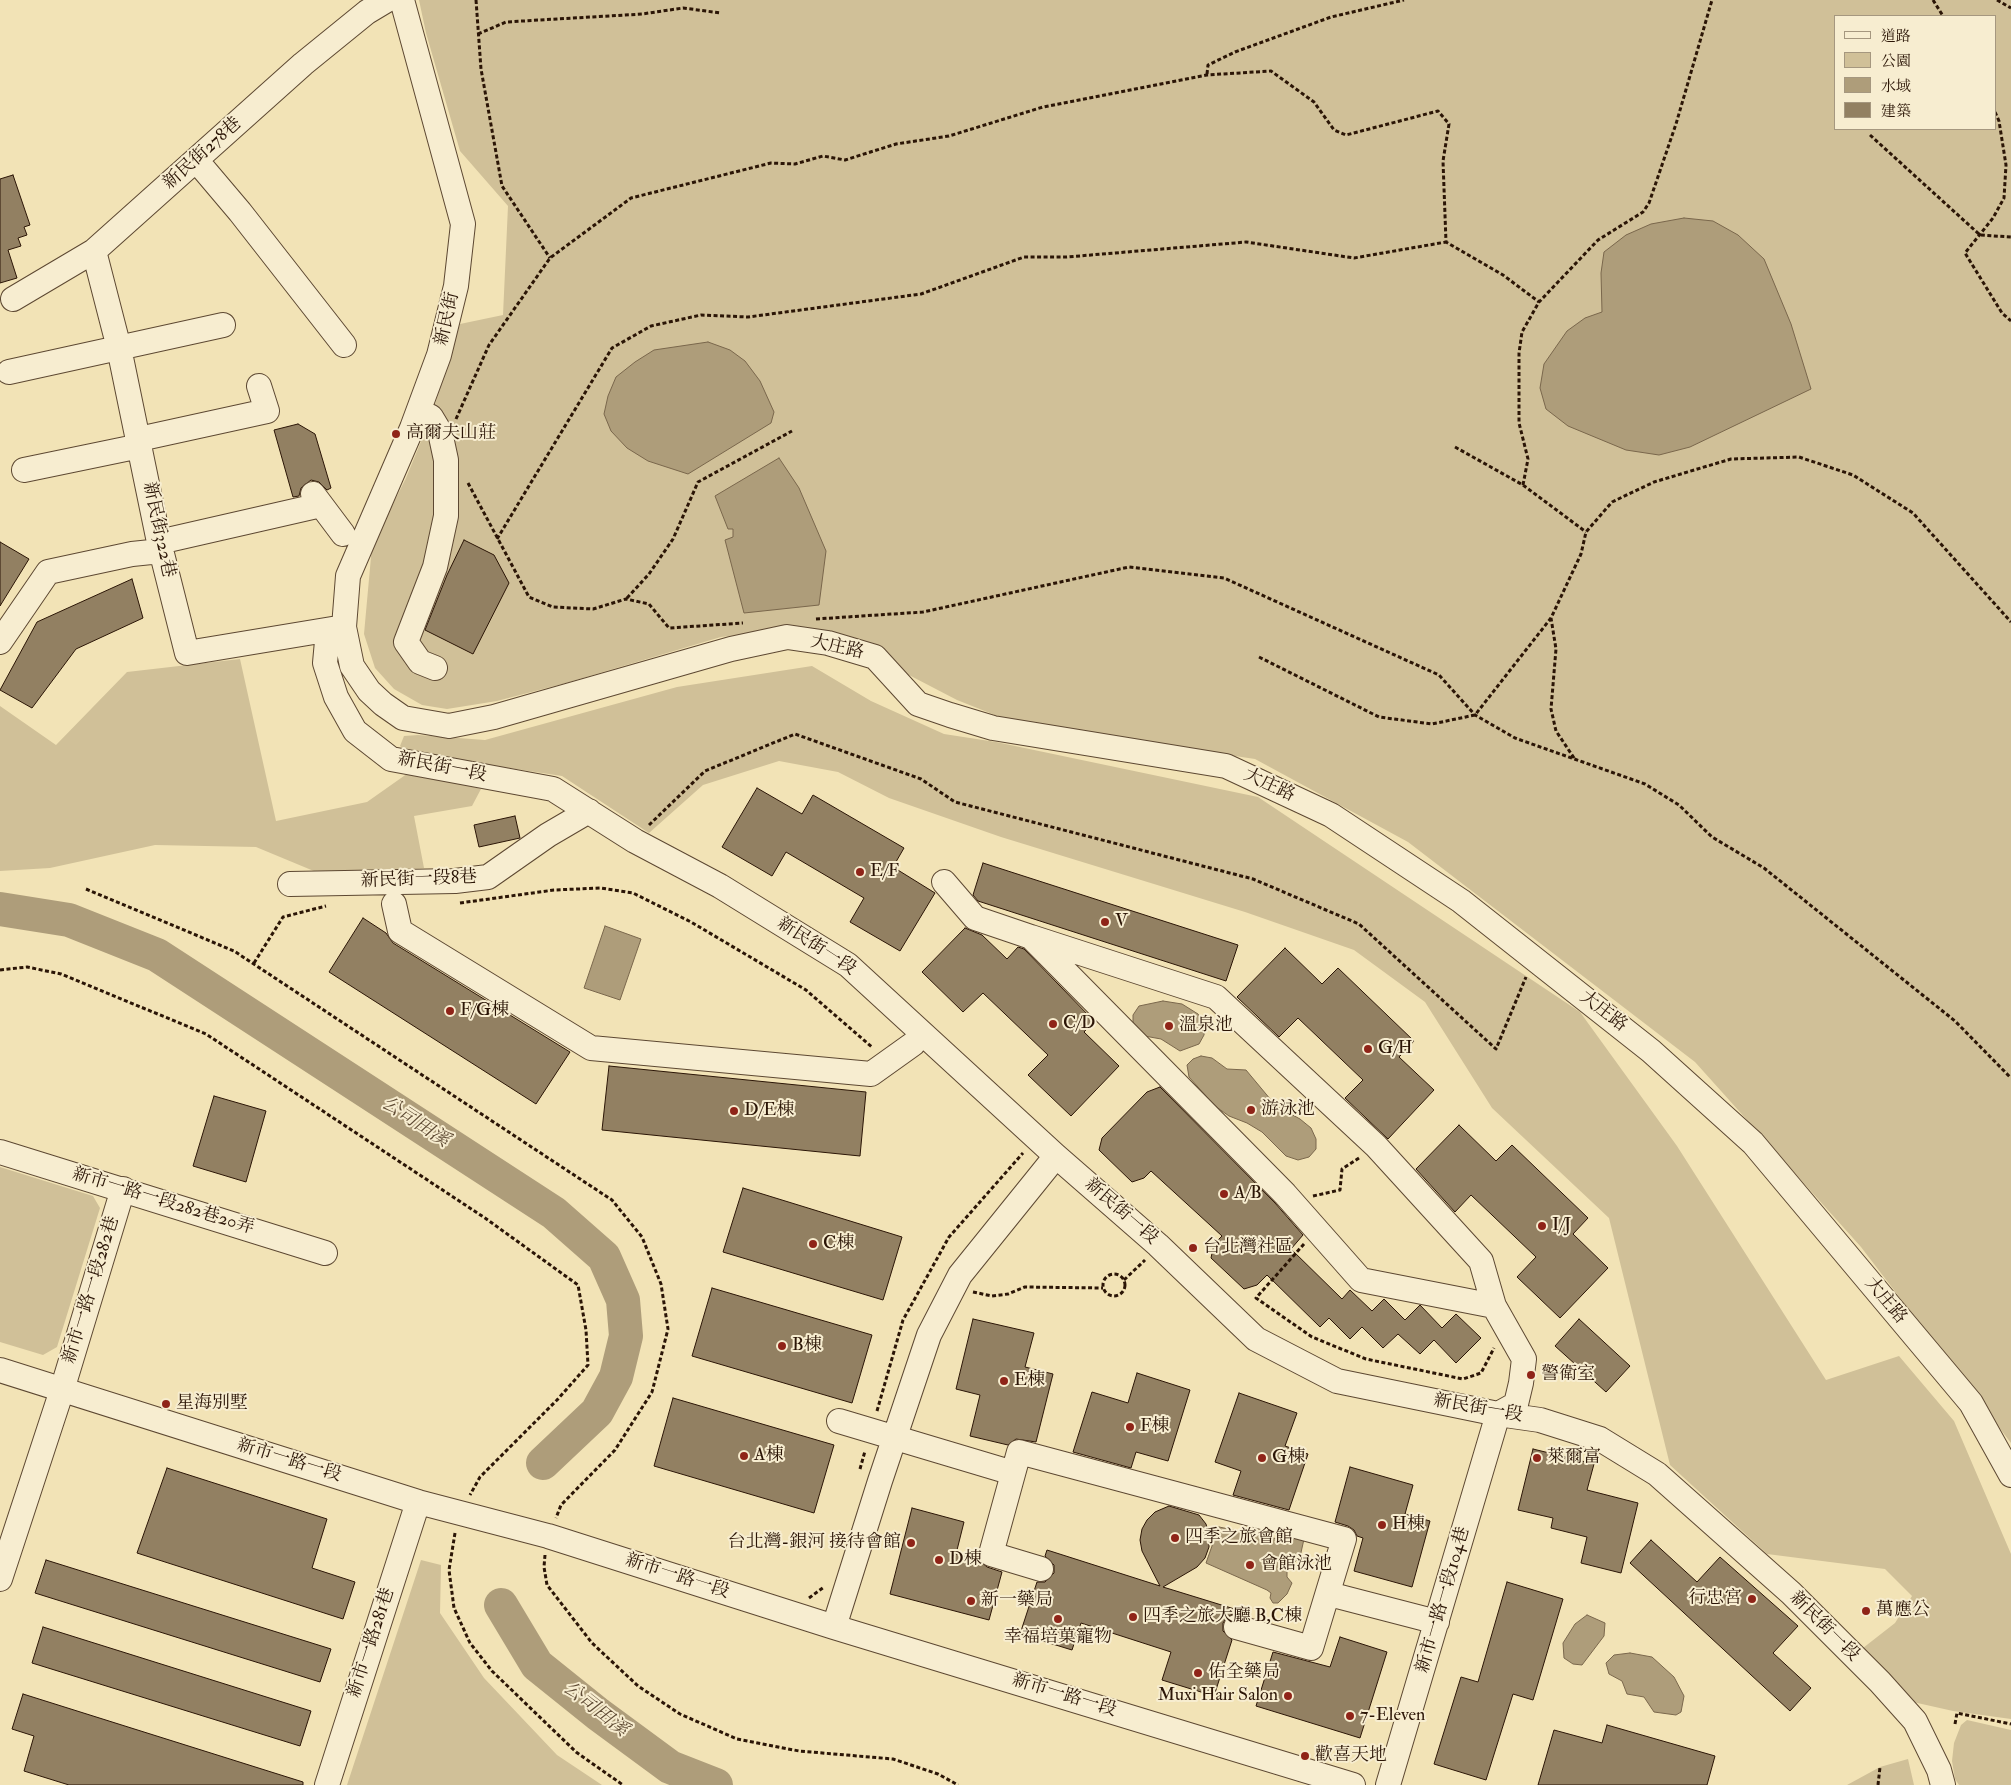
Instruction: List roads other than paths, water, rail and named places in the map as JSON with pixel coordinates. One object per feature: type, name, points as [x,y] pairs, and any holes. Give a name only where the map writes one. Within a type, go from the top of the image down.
[{"type":"street","name":"新民街278巷","points":[[13,299],[94,251],[302,64],[367,12],[387,0]]},
{"type":"street","name":"新民街","points":[[344,627],[348,576],[419,411],[440,355],[452,303],[463,224],[402,0]]},
{"type":"street","points":[[196,160],[240,212],[344,345]]},
{"type":"street","name":"新民街322巷","points":[[94,251],[119,348],[160,547],[186,653],[344,627]]},
{"type":"street","points":[[9,372],[223,324]]},
{"type":"street","points":[[24,470],[267,411],[259,386]]},
{"type":"street","points":[[419,411],[431,417],[440,432],[446,460],[446,516],[435,567],[406,642],[420,662],[436,668]]},
{"type":"street","points":[[0,642],[48,572],[132,554],[294,512],[317,499],[343,534]]},
{"type":"street","name":"新民街一段","points":[[344,627],[327,641],[325,663],[336,697],[355,732],[391,759],[553,789],[634,840],[720,886],[848,964],[1056,1156],[1158,1244],[1256,1339],[1338,1382],[1498,1414],[1540,1420],[1600,1439],[1657,1474],[1791,1593],[1880,1682],[1915,1721],[1939,1770],[1943,1785]]},
{"type":"street","name":"大庄路","points":[[344,627],[352,666],[369,691],[402,718],[449,726],[494,716],[731,649],[787,637],[828,643],[875,657],[918,704],[950,715],[993,728],[1226,766],[1331,815],[1462,900],[1651,1051],[1753,1142],[1971,1403],[2011,1475]]},
{"type":"street","name":"新民街一段8巷","points":[[290,884],[455,881],[488,877],[548,835],[589,812]]},
{"type":"street","points":[[944,882],[975,918],[1216,997],[1376,1146],[1481,1261],[1498,1313],[1524,1359],[1516,1404],[1498,1414]]},
{"type":"street","points":[[394,904],[400,931],[591,1048],[871,1074],[913,1044]]},
{"type":"street","points":[[1031,937],[1285,1194],[1361,1280],[1498,1313]]},
{"type":"street","name":"新市一路一段282巷20弄","points":[[0,1152],[325,1253]]},
{"type":"street","points":[[834,1626],[928,1336],[960,1275],[1056,1156]]},
{"type":"street","name":"新市一路一段282巷","points":[[0,1579],[62,1390],[123,1189]]},
{"type":"street","name":"新市一路一段","points":[[0,1370],[418,1502],[465,1504],[548,1536],[1353,1785]]},
{"type":"street","name":"新市一路一段104巷","points":[[1388,1785],[1438,1622],[1498,1414]]},
{"type":"street","points":[[839,1421],[1013,1473]]},
{"type":"street","points":[[1041,1569],[991,1554],[1019,1452],[1344,1539],[1329,1594],[1311,1648],[1236,1627]]},
{"type":"street","name":"新市一路281巷","points":[[327,1785],[418,1502]]},
{"type":"street","points":[[1329,1594],[1438,1622]]},
{"type":"water","points":[[1684,218],[1713,221],[1738,235],[1764,259],[1791,324],[1811,389],[1690,447],[1659,455],[1626,450],[1568,426],[1546,409],[1540,388],[1544,364],[1567,331],[1585,318],[1602,312],[1601,273],[1604,252],[1626,235],[1651,224]]},
{"type":"water","points":[[708,342],[730,350],[745,361],[760,381],[774,412],[771,423],[688,474],[648,461],[627,448],[611,431],[604,414],[608,396],[616,377],[635,362],[654,350]]},
{"type":"water","points":[[779,458],[799,488],[826,551],[819,605],[744,613],[725,540],[733,537],[733,529],[728,529],[715,496]]},
{"type":"water","points":[[605,926],[641,939],[620,1000],[584,988]]},
{"type":"water","name":"溫泉池","points":[[1163,1001],[1182,1004],[1198,1014],[1205,1025],[1204,1035],[1199,1044],[1180,1051],[1161,1039],[1139,1035],[1133,1027],[1133,1015],[1139,1006]]},
{"type":"water","name":"游泳池","points":[[1201,1056],[1212,1058],[1227,1069],[1246,1070],[1276,1106],[1300,1119],[1311,1128],[1316,1139],[1316,1149],[1309,1157],[1298,1160],[1286,1156],[1262,1132],[1247,1123],[1229,1116],[1215,1106],[1189,1077],[1187,1065],[1193,1059]]},
{"type":"water","name":"會館泳池","points":[[1219,1527],[1278,1539],[1286,1538],[1293,1531],[1304,1539],[1300,1557],[1287,1570],[1287,1577],[1292,1583],[1287,1594],[1278,1603],[1273,1603],[1270,1598],[1271,1593],[1267,1590],[1206,1563],[1212,1546],[1212,1528]]},
{"type":"water","points":[[1587,1615],[1605,1623],[1604,1636],[1582,1665],[1573,1664],[1564,1658],[1563,1643],[1575,1624]]},
{"type":"water","points":[[1630,1653],[1652,1657],[1674,1677],[1684,1696],[1681,1712],[1676,1715],[1654,1712],[1644,1697],[1627,1694],[1622,1681],[1609,1674],[1606,1663],[1614,1655]]},
{"type":"waterway","name":"公司田溪","points":[[0,909],[69,920],[157,955],[554,1213],[604,1257],[623,1300],[626,1336],[616,1377],[597,1412],[543,1463]]},
{"type":"waterway","name":"公司田溪","points":[[501,1605],[537,1665],[598,1714],[670,1767],[716,1785]]},
{"type":"place","name":"高爾夫山莊","points":[[396,434]]},
{"type":"place","name":"E/F","points":[[860,872]]},
{"type":"place","name":"V","points":[[1105,922]]},
{"type":"place","name":"F/G棟","points":[[450,1011]]},
{"type":"place","name":"C/D","points":[[1053,1024]]},
{"type":"place","name":"溫泉池","points":[[1169,1026]]},
{"type":"place","name":"G/H","points":[[1368,1049]]},
{"type":"place","name":"游泳池","points":[[1251,1110]]},
{"type":"place","name":"D/E棟","points":[[734,1111]]},
{"type":"place","name":"A/B","points":[[1224,1194]]},
{"type":"place","name":"I/J","points":[[1542,1226]]},
{"type":"place","name":"C棟","points":[[813,1244]]},
{"type":"place","name":"台北灣社區","points":[[1193,1248]]},
{"type":"place","name":"B棟","points":[[782,1346]]},
{"type":"place","name":"警衛室","points":[[1531,1375]]},
{"type":"place","name":"E棟","points":[[1004,1381]]},
{"type":"place","name":"星海別墅","points":[[166,1404]]},
{"type":"place","name":"F棟","points":[[1130,1427]]},
{"type":"place","name":"A棟","points":[[744,1456]]},
{"type":"place","name":"G棟","points":[[1262,1458]]},
{"type":"place","name":"萊爾富","points":[[1537,1458]]},
{"type":"place","name":"H棟","points":[[1382,1525]]},
{"type":"place","name":"四季之旅會館","points":[[1175,1538]]},
{"type":"place","name":"台北灣-銀河 接待會館","points":[[911,1543]]},
{"type":"place","name":"D棟","points":[[939,1560]]},
{"type":"place","name":"會館泳池","points":[[1250,1565]]},
{"type":"place","name":"行忠宮","points":[[1752,1599]]},
{"type":"place","name":"新一藥局","points":[[971,1601]]},
{"type":"place","name":"萬應公","points":[[1866,1611]]},
{"type":"place","name":"四季之旅大廳 B,C棟","points":[[1133,1617]]},
{"type":"place","name":"幸福培菓寵物","points":[[1058,1619]]},
{"type":"place","name":"佑全藥局","points":[[1198,1673]]},
{"type":"place","name":"Muxi Hair Salon","points":[[1288,1696]]},
{"type":"place","name":"7-Eleven","points":[[1350,1716]]},
{"type":"place","name":"歡喜天地","points":[[1305,1756]]}]
